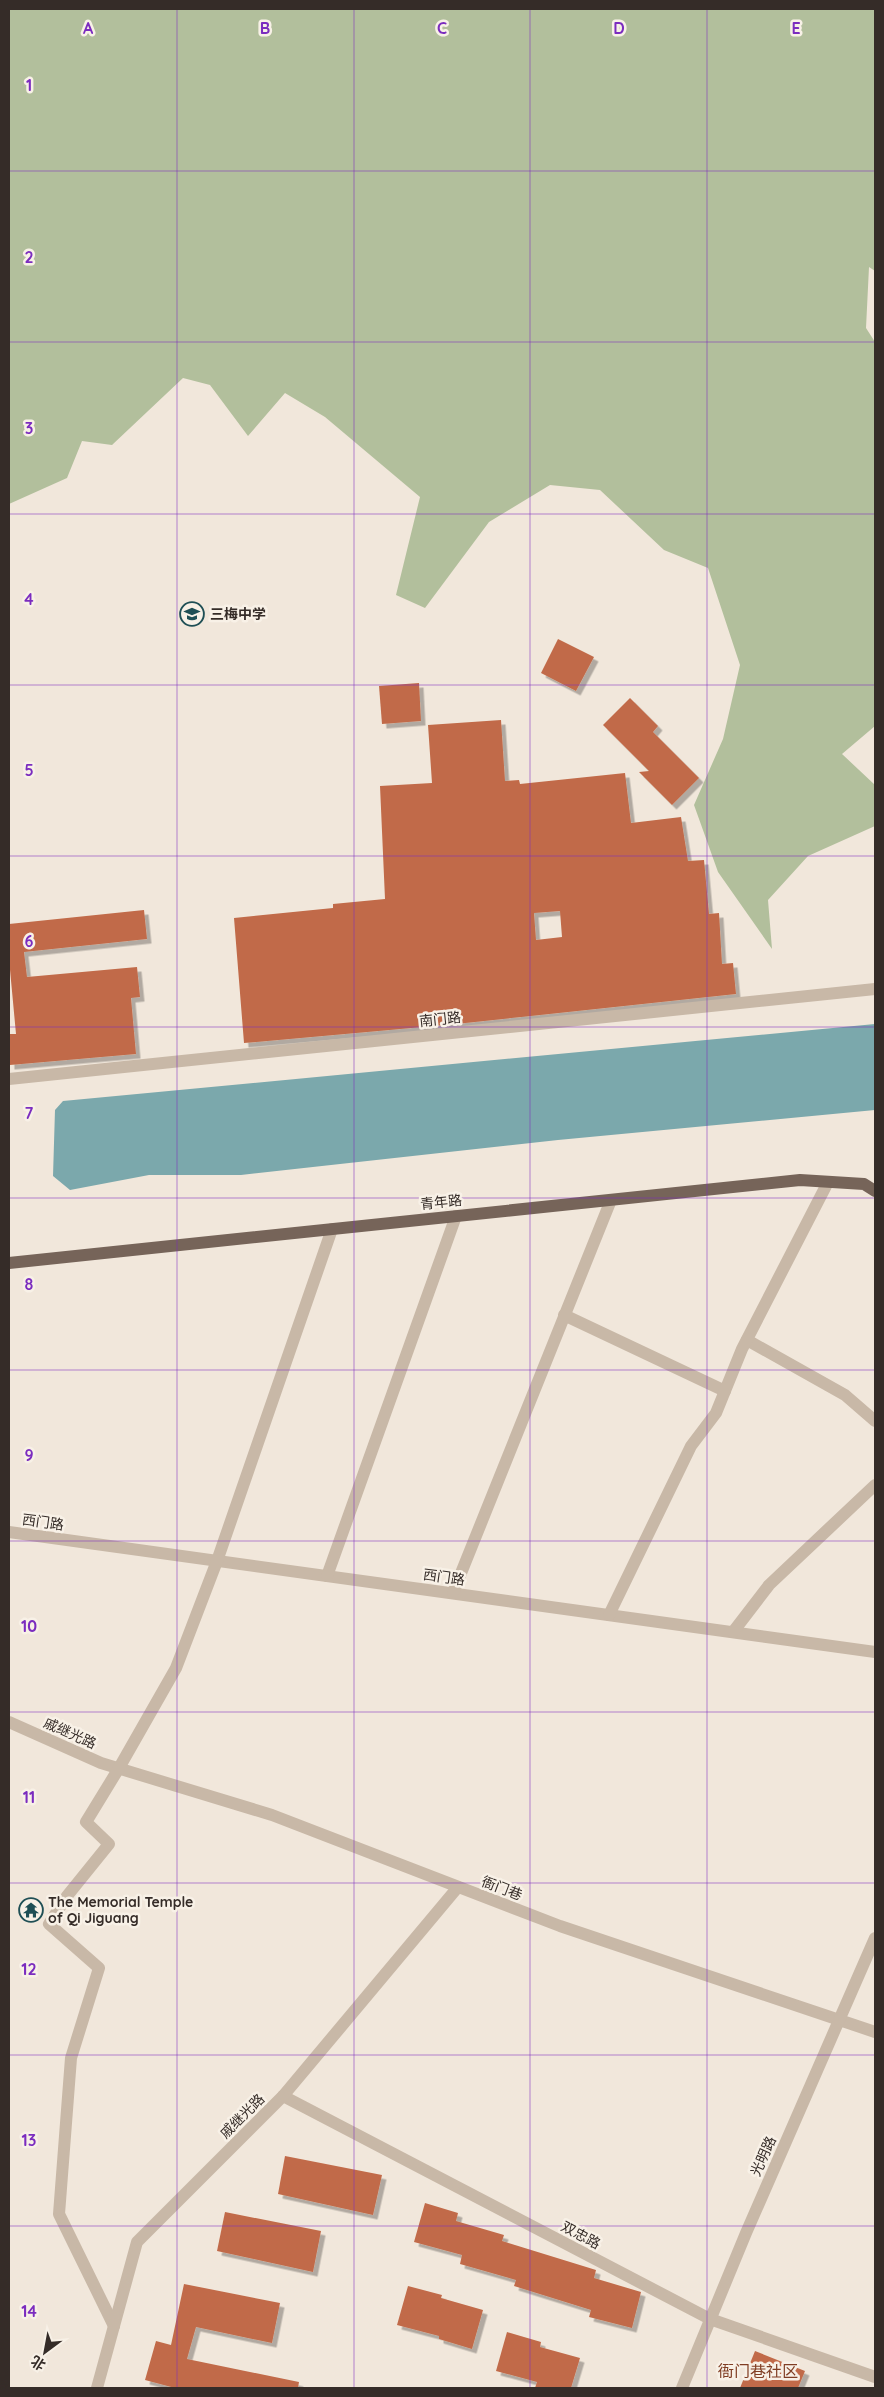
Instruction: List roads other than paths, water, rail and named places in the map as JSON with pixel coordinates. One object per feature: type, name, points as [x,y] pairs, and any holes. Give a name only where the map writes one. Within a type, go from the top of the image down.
[{"type":"main road","name":"青年路","points":[[9,1263],[800,1180],[864,1184],[875,1191]]},
{"type":"street","name":"南门路","points":[[9,1079],[875,989]]},
{"type":"street","points":[[609,1615],[690,1446],[716,1413],[747,1340],[828,1182]]},
{"type":"street","points":[[453,1594],[611,1200]]},
{"type":"street","points":[[327,1576],[456,1216]]},
{"type":"street","points":[[114,2326],[59,2214],[71,2058],[100,1968],[49,1924],[67,1896],[109,1844],[86,1822],[176,1668],[217,1561],[332,1229]]},
{"type":"street","points":[[564,1315],[725,1391]]},
{"type":"street","points":[[747,1340],[844,1395],[875,1421]]},
{"type":"street","points":[[734,1632],[769,1585],[875,1485]]},
{"type":"street","name":"西门路","points":[[9,1532],[875,1652]]},
{"type":"street","name":"戚继光路","points":[[9,1722],[101,1763],[119,1768]]},
{"type":"street","name":"衙门巷","points":[[119,1768],[272,1815],[560,1926],[840,2018],[875,2032]]},
{"type":"street","name":"戚继光路","points":[[97,2388],[137,2242],[283,2096],[458,1887]]},
{"type":"street","name":"光明路","points":[[682,2388],[875,1938]]},
{"type":"street","name":"双忠路","points":[[283,2096],[710,2319],[875,2377]]},
{"type":"water","points":[[875,1024],[875,1110],[558,1140],[241,1175],[149,1175],[70,1190],[53,1176],[55,1110],[63,1101]]},
{"type":"place","name":"三梅中学","points":[[192,614]]},
{"type":"place","name":"The Memorial Temple of Qi Jiguang","points":[[31,1910]]},
{"type":"district","name":"衙门巷社区","points":[[758,2371]]}]
